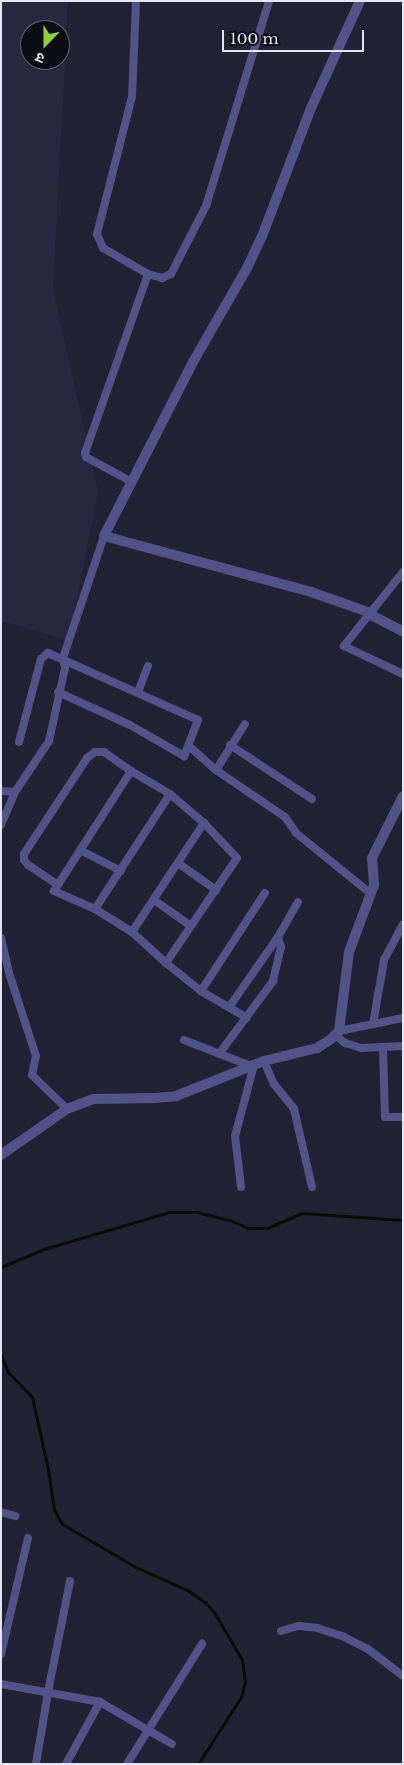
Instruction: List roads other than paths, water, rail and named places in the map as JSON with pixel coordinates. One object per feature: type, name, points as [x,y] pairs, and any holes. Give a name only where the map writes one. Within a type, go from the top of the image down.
[{"type":"street","points":[[136,1],[132,97],[98,234],[100,243],[104,248],[148,274],[162,278],[171,274],[203,213],[270,1]]},
{"type":"street","points":[[1,824],[15,792],[49,741],[58,692],[65,668],[63,658],[104,536],[193,362],[247,268],[262,236],[311,108],[360,1]]},
{"type":"street","points":[[132,482],[86,457],[84,453],[148,274]]},
{"type":"street","points":[[104,536],[311,592],[372,613],[373,616],[403,631]]},
{"type":"street","points":[[402,673],[344,646],[403,572]]},
{"type":"street","points":[[19,742],[41,659],[48,653],[63,658],[198,720],[184,756],[130,725],[58,692]]},
{"type":"street","points":[[138,692],[148,666]]},
{"type":"street","points":[[216,770],[244,724]]},
{"type":"street","points":[[230,745],[312,799]]},
{"type":"street","points":[[189,746],[216,770],[285,817],[296,833],[370,893]]},
{"type":"street","points":[[58,885],[28,865],[24,860],[24,854],[87,758],[95,752],[104,752],[131,771],[170,794],[204,823],[237,858],[166,963]]},
{"type":"street","points":[[131,771],[54,891],[95,910],[132,932],[201,991],[230,1006],[247,1018]]},
{"type":"street","points":[[1,790],[15,792]]},
{"type":"street","points":[[95,910],[170,794]]},
{"type":"street","points":[[403,796],[372,858],[374,885],[349,952],[337,1033],[345,1043],[361,1048],[403,1046]]},
{"type":"street","points":[[132,932],[204,823]]},
{"type":"street","points":[[80,850],[121,871]]},
{"type":"street","points":[[178,863],[216,890]]},
{"type":"street","points":[[201,991],[265,893]]},
{"type":"street","points":[[154,900],[191,926]]},
{"type":"street","points":[[230,1006],[278,937],[298,902]]},
{"type":"street","points":[[373,1024],[384,960],[403,925]]},
{"type":"street","points":[[219,1054],[273,981],[281,947],[278,937]]},
{"type":"street","points":[[1,938],[10,976],[36,1056],[32,1076],[67,1109]]},
{"type":"street","points":[[1,976],[10,976]]},
{"type":"street","points":[[1,1155],[67,1109],[93,1099],[176,1096],[256,1064],[317,1048],[337,1033],[403,1018]]},
{"type":"street","points":[[184,1040],[219,1054],[256,1064],[274,1084],[294,1110],[312,1187]]},
{"type":"street","points":[[383,1047],[385,1116],[403,1117]]},
{"type":"street","points":[[241,1187],[235,1144],[236,1132],[256,1064]]},
{"type":"street","points":[[1,1512],[15,1516]]},
{"type":"street","points":[[1,1654],[28,1538]]},
{"type":"street","points":[[36,1764],[70,1581]]},
{"type":"street","points":[[281,1631],[299,1626],[317,1628],[344,1637],[368,1649],[403,1676]]},
{"type":"street","points":[[127,1764],[202,1644]]},
{"type":"street","points":[[1,1684],[100,1702],[172,1744]]},
{"type":"street","points":[[66,1764],[100,1702]]},
{"type":"waterway","points":[[1,1267],[44,1249],[169,1212],[197,1212],[230,1220],[248,1228],[267,1228],[302,1213],[403,1220]]},
{"type":"waterway","points":[[1,1355],[8,1372],[32,1397],[48,1469],[54,1510],[62,1524],[136,1567],[189,1591],[205,1602],[214,1612],[242,1660],[245,1681],[241,1697],[198,1764]]}]
